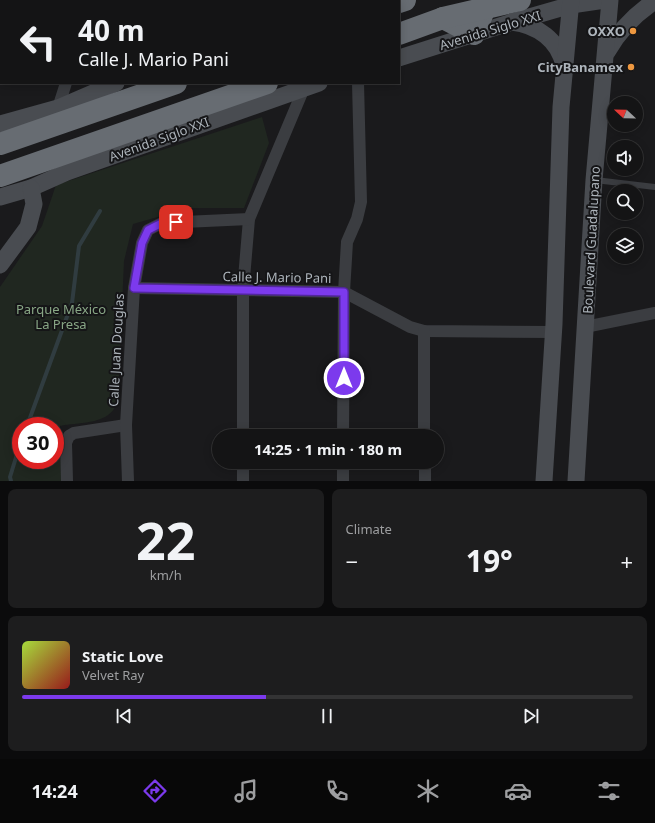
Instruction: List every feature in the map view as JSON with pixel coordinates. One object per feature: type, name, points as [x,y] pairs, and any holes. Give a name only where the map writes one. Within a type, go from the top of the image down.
[{"type":"highway","name":"Avenida Siglo XXI","points":[[400,34],[443,18],[520,0]]},
{"type":"highway","points":[[443,18],[474,34],[484,8]]},
{"type":"highway","points":[[0,144],[173,84]]},
{"type":"highway","name":"Avenida Siglo XXI","points":[[0,176],[264,84]]},
{"type":"main road","name":"Avenida Siglo XXI","points":[[400,58],[571,3],[606,0]]},
{"type":"main road","name":"Boulevard Guadalupano","points":[[576,481],[594,180],[610,0]]},
{"type":"main road","points":[[606,54],[616,36],[630,20],[655,1]]},
{"type":"main road","points":[[544,481],[554,332],[560,107],[565,72],[571,3]]},
{"type":"main road","points":[[512,22],[531,26],[547,36],[559,52],[565,72]]},
{"type":"main road","points":[[0,124],[58,108],[114,84]]},
{"type":"main road","name":"Avenida Siglo XXI","points":[[0,197],[31,188],[67,172],[311,86]]},
{"type":"main road","points":[[0,265],[28,227],[34,204],[31,188]]},
{"type":"street","points":[[58,108],[66,84]]},
{"type":"street","points":[[343,429],[344,292],[347,242],[357,219],[361,202],[358,84]]},
{"type":"street","points":[[243,429],[243,290],[249,219],[311,86]]},
{"type":"street","name":"Calle Juan Douglas","points":[[128,481],[126,425],[134,288],[142,243],[148,230],[162,223],[249,219]]},
{"type":"street","name":"Calle J. Mario Pani","points":[[134,288],[344,292],[410,327],[424,331],[554,332]]},
{"type":"street","points":[[586,327],[655,313]]},
{"type":"street","points":[[424,331],[424,429]]},
{"type":"street","points":[[67,481],[66,443],[69,436],[74,432],[126,425]]},
{"type":"street","points":[[243,469],[243,481]]},
{"type":"street","points":[[343,469],[343,481]]},
{"type":"street","points":[[424,469],[425,481]]},
{"type":"lane","points":[[594,180],[655,187]]},
{"type":"green space","name":"Parque México La Presa","points":[[262,117],[269,143],[244,208],[189,208],[133,224],[124,261],[118,395],[115,407],[111,413],[98,420],[64,425],[64,417],[12,417],[12,469],[61,469],[61,481],[0,481],[0,287],[42,226],[56,185]]},
{"type":"waterway","points":[[30,417],[72,303],[79,246],[100,211]]},
{"type":"waterway","points":[[11,481],[10,477],[12,469]]},
{"type":"place","name":"OXXO","points":[[633,31]]},
{"type":"place","name":"CityBanamex","points":[[631,67]]},
{"type":"route","points":[[176,222],[162,223],[148,230],[142,243],[134,288],[344,292],[344,378]]}]
